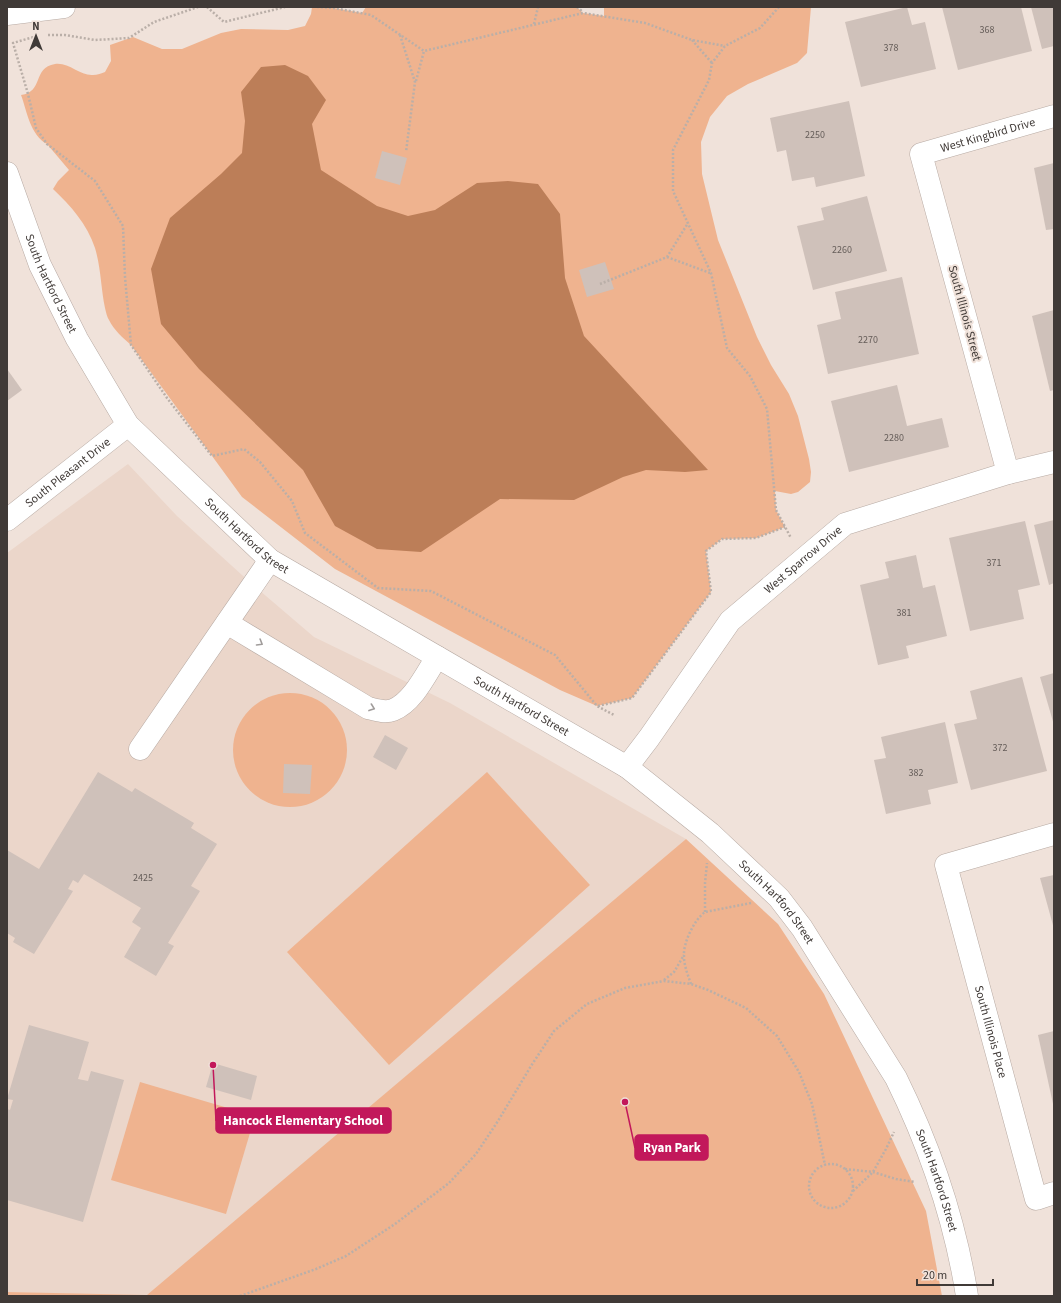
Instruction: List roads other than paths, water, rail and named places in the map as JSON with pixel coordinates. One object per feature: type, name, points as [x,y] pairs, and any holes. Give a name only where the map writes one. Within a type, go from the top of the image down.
[{"type":"street","points":[[7,14],[64,7]]},
{"type":"street","name":"West Kingbird Drive","points":[[921,154],[1054,116]]},
{"type":"street","name":"South Illinois Street","points":[[921,154],[1008,473]]},
{"type":"street","name":"South Hartford Street","points":[[7,173],[40,265],[77,339],[128,425],[270,560],[627,767],[710,833],[779,898],[810,941],[896,1078],[908,1102],[941,1187],[964,1275],[967,1296]]},
{"type":"street","name":"South Pleasant Drive","points":[[7,520],[128,425]]},
{"type":"street","name":"West Sparrow Drive","points":[[627,767],[649,738],[730,621],[845,524],[1008,473],[1054,462]]},
{"type":"street","points":[[140,749],[270,560]]},
{"type":"street","points":[[227,623],[368,708],[380,711],[392,710],[405,703],[437,657]]},
{"type":"street","name":"South Illinois Place","points":[[1045,1196],[946,865],[1054,834]]},
{"type":"place","name":"Hancock Elementary School","points":[[213,1065]]},
{"type":"place","name":"Ryan Park","points":[[625,1102]]}]
